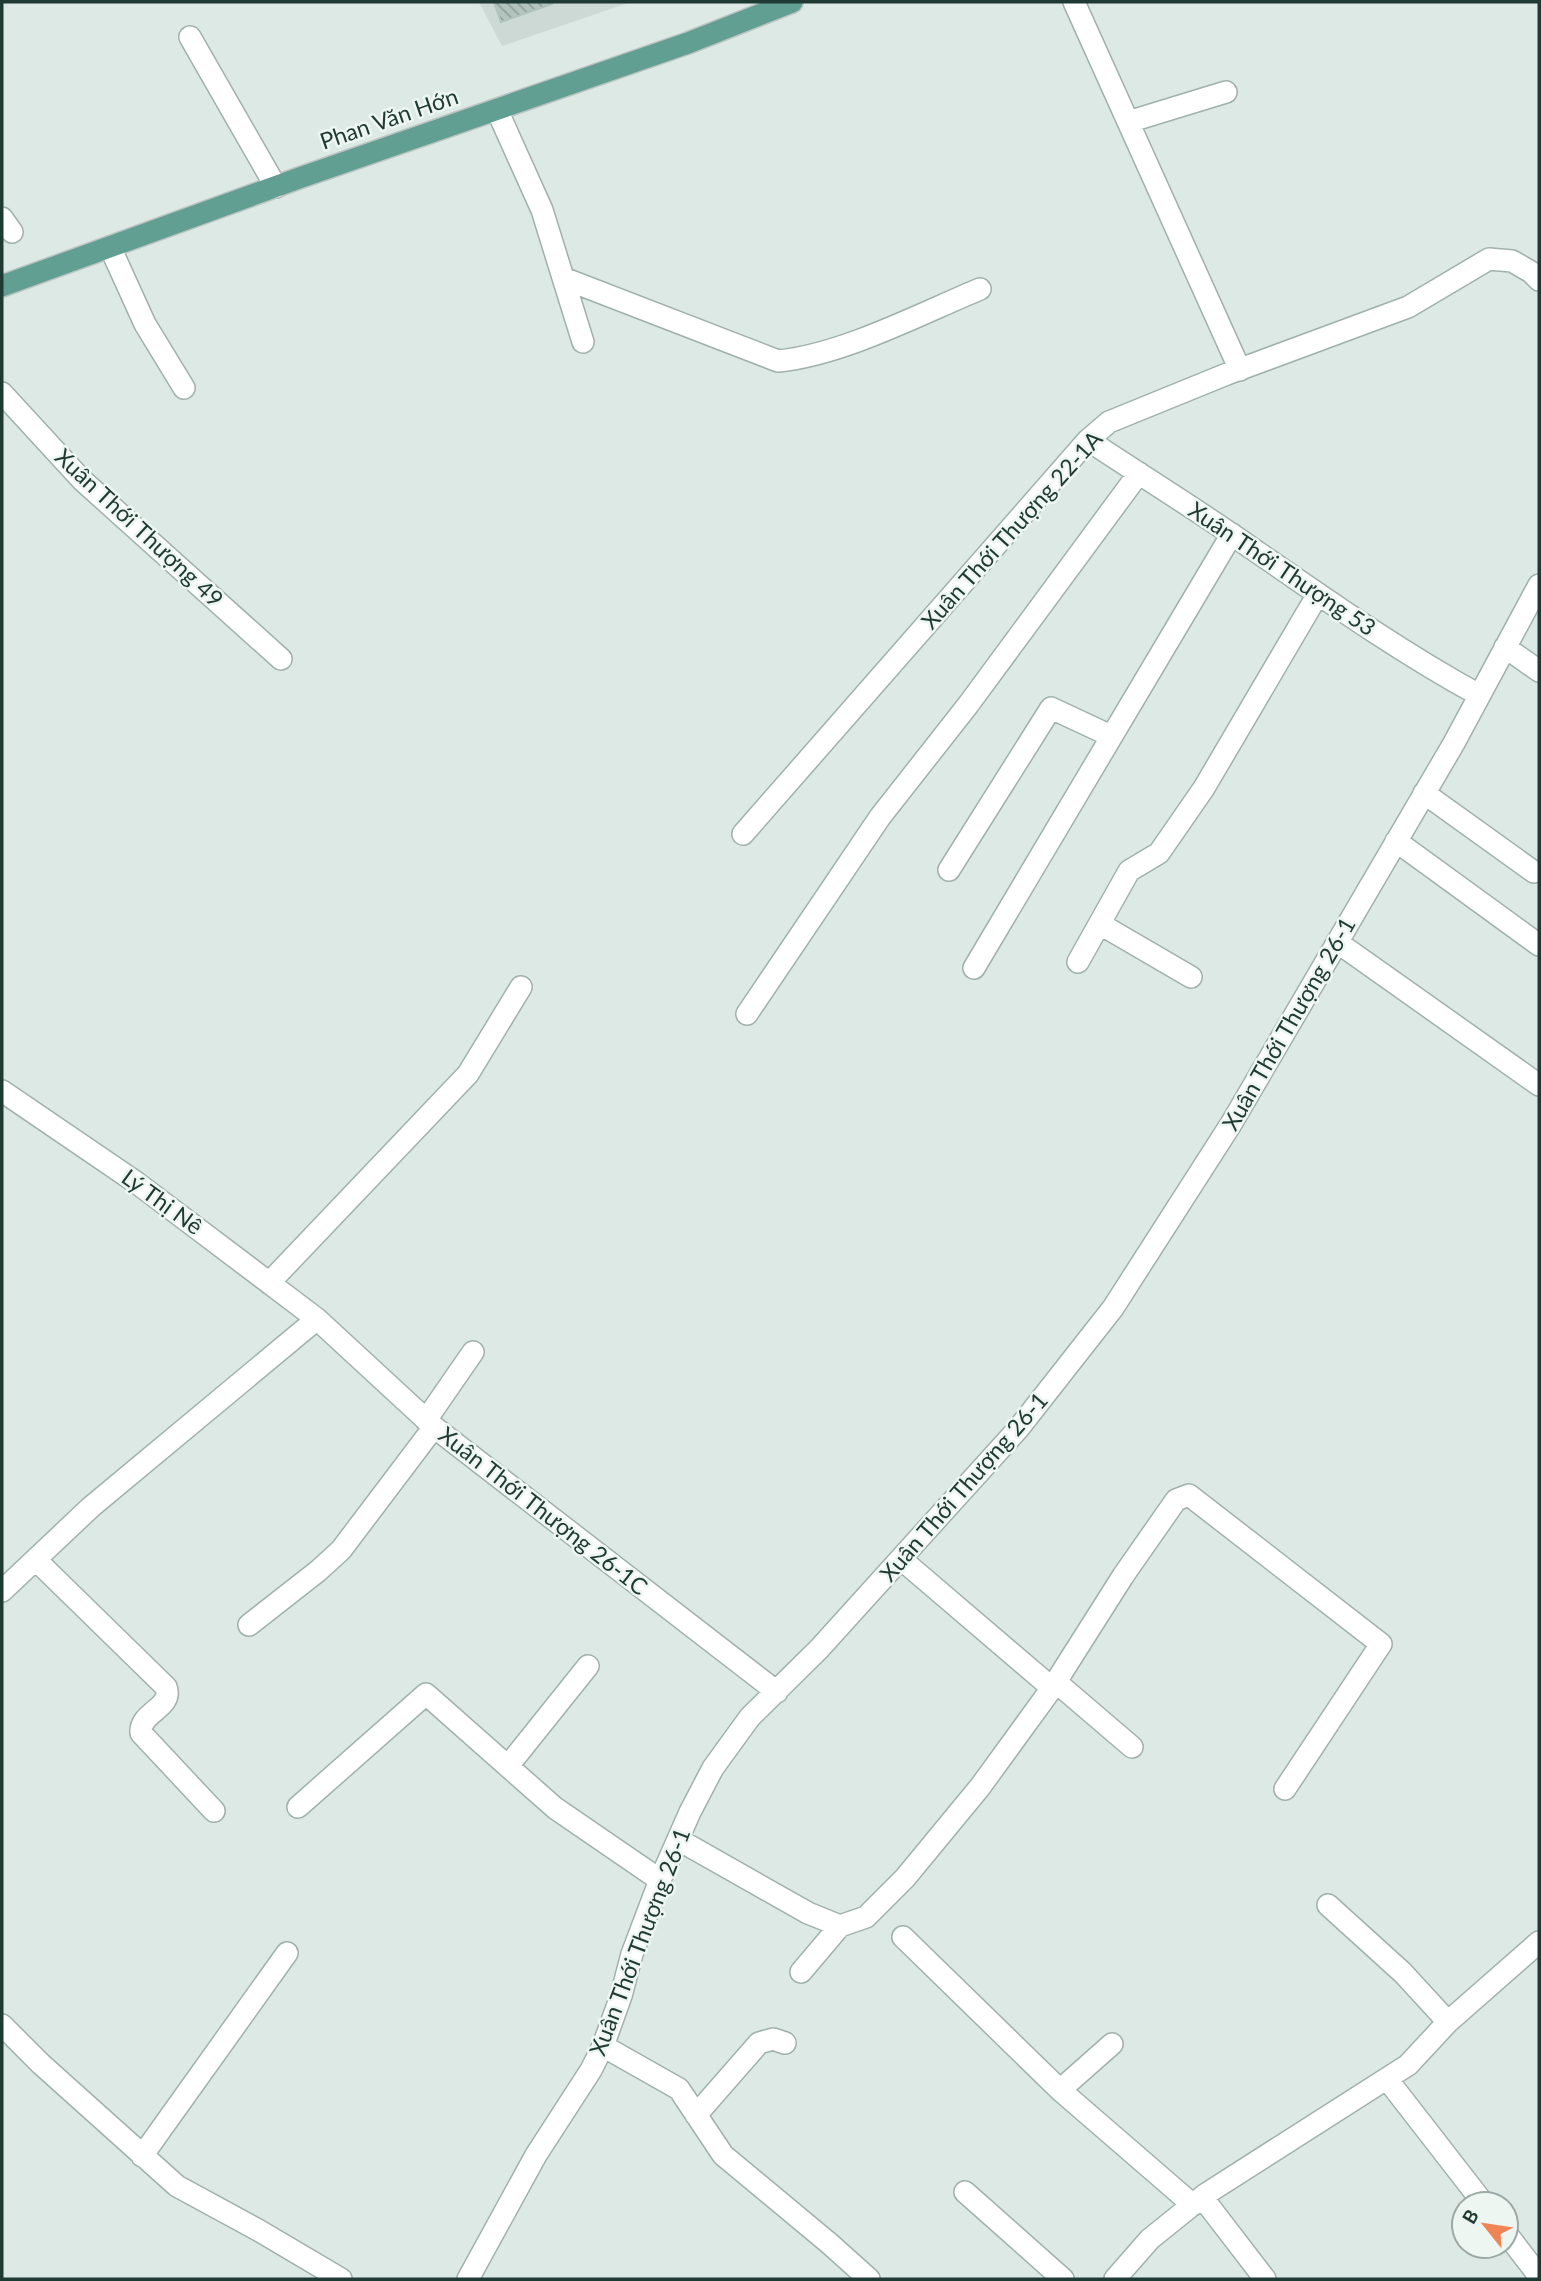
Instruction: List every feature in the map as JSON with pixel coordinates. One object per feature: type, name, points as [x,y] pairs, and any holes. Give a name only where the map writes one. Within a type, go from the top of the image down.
[{"type":"main road","name":"Phan Văn Hớn","points":[[2,286],[688,43],[782,3]]},
{"type":"street","points":[[1074,2],[1240,370]]},
{"type":"street","points":[[190,37],[276,187]]},
{"type":"street","points":[[1128,122],[1226,92]]},
{"type":"street","points":[[497,110],[541,211],[583,342]]},
{"type":"street","points":[[110,247],[145,324],[184,388]]},
{"type":"street","name":"Xuân Thới Thượng 22-1A","points":[[743,834],[1088,440],[1109,422],[1408,307],[1489,259],[1512,261],[1539,280]]},
{"type":"street","points":[[563,278],[778,361],[800,359],[852,342],[980,289]]},
{"type":"street","name":"Xuân Thới Thượng 49","points":[[2,393],[82,480],[281,659]]},
{"type":"street","name":"Xuân Thới Thượng 53","points":[[1088,440],[1318,594],[1479,695]]},
{"type":"street","points":[[747,1014],[880,817],[968,705],[1139,473]]},
{"type":"street","points":[[974,968],[1232,534]]},
{"type":"street","name":"Xuân Thới Thượng 26-1","points":[[468,2279],[536,2154],[604,2046],[632,1954],[660,1880],[713,1768],[750,1717],[777,1692],[901,1559],[1018,1429],[1112,1307],[1231,1124],[1454,743],[1539,585]]},
{"type":"street","points":[[1078,962],[1129,871],[1159,853],[1204,788],[1318,594]]},
{"type":"street","points":[[1505,647],[1539,671]]},
{"type":"street","points":[[949,870],[1051,708],[1111,736]]},
{"type":"street","points":[[1424,793],[1534,872]]},
{"type":"street","points":[[1396,841],[1539,945]]},
{"type":"street","points":[[1100,924],[1191,977]]},
{"type":"street","points":[[1337,942],[1539,1085]]},
{"type":"street","points":[[270,1283],[468,1074],[522,987]]},
{"type":"street","name":"Lý Thị Nê","points":[[2,1091],[138,1183],[317,1319]]},
{"type":"street","points":[[2,1591],[91,1507],[317,1319]]},
{"type":"street","name":"Xuân Thới Thượng 26-1C","points":[[317,1319],[430,1423],[777,1692]]},
{"type":"street","points":[[249,1625],[341,1550],[430,1423],[473,1352]]},
{"type":"street","points":[[801,1972],[840,1926],[866,1917],[905,1878],[979,1787],[1054,1685],[1175,1500],[1189,1495],[1381,1644],[1285,1789]]},
{"type":"street","points":[[901,1559],[1132,1747]]},
{"type":"street","points":[[36,1560],[166,1687],[167,1698],[143,1720],[141,1733],[214,1811]]},
{"type":"street","points":[[508,1766],[588,1666]]},
{"type":"street","points":[[299,1807],[426,1694],[555,1808],[660,1880]]},
{"type":"street","points":[[678,1840],[808,1913],[840,1926]]},
{"type":"street","points":[[1328,1905],[1403,1973],[1448,2022]]},
{"type":"street","points":[[904,1937],[1060,2090],[1198,2201],[1265,2279]]},
{"type":"street","points":[[1115,2279],[1150,2239],[1198,2201],[1408,2065],[1448,2022],[1539,1942]]},
{"type":"street","points":[[142,2156],[287,1953]]},
{"type":"street","points":[[2,2025],[41,2064],[177,2186],[341,2279]]},
{"type":"street","points":[[696,2115],[759,2043],[773,2039],[785,2043]]},
{"type":"street","points":[[1060,2090],[1112,2044]]},
{"type":"street","points":[[604,2046],[679,2090],[723,2155],[869,2279]]},
{"type":"street","points":[[1387,2079],[1473,2190]]},
{"type":"street","points":[[965,2192],[1063,2279]]},
{"type":"street","points":[[1520,2251],[1539,2276]]},
{"type":"shaded area","points":[[479,2],[631,2],[502,46]]},
{"type":"building","points":[[494,2],[551,2],[552,4],[501,22]]}]
